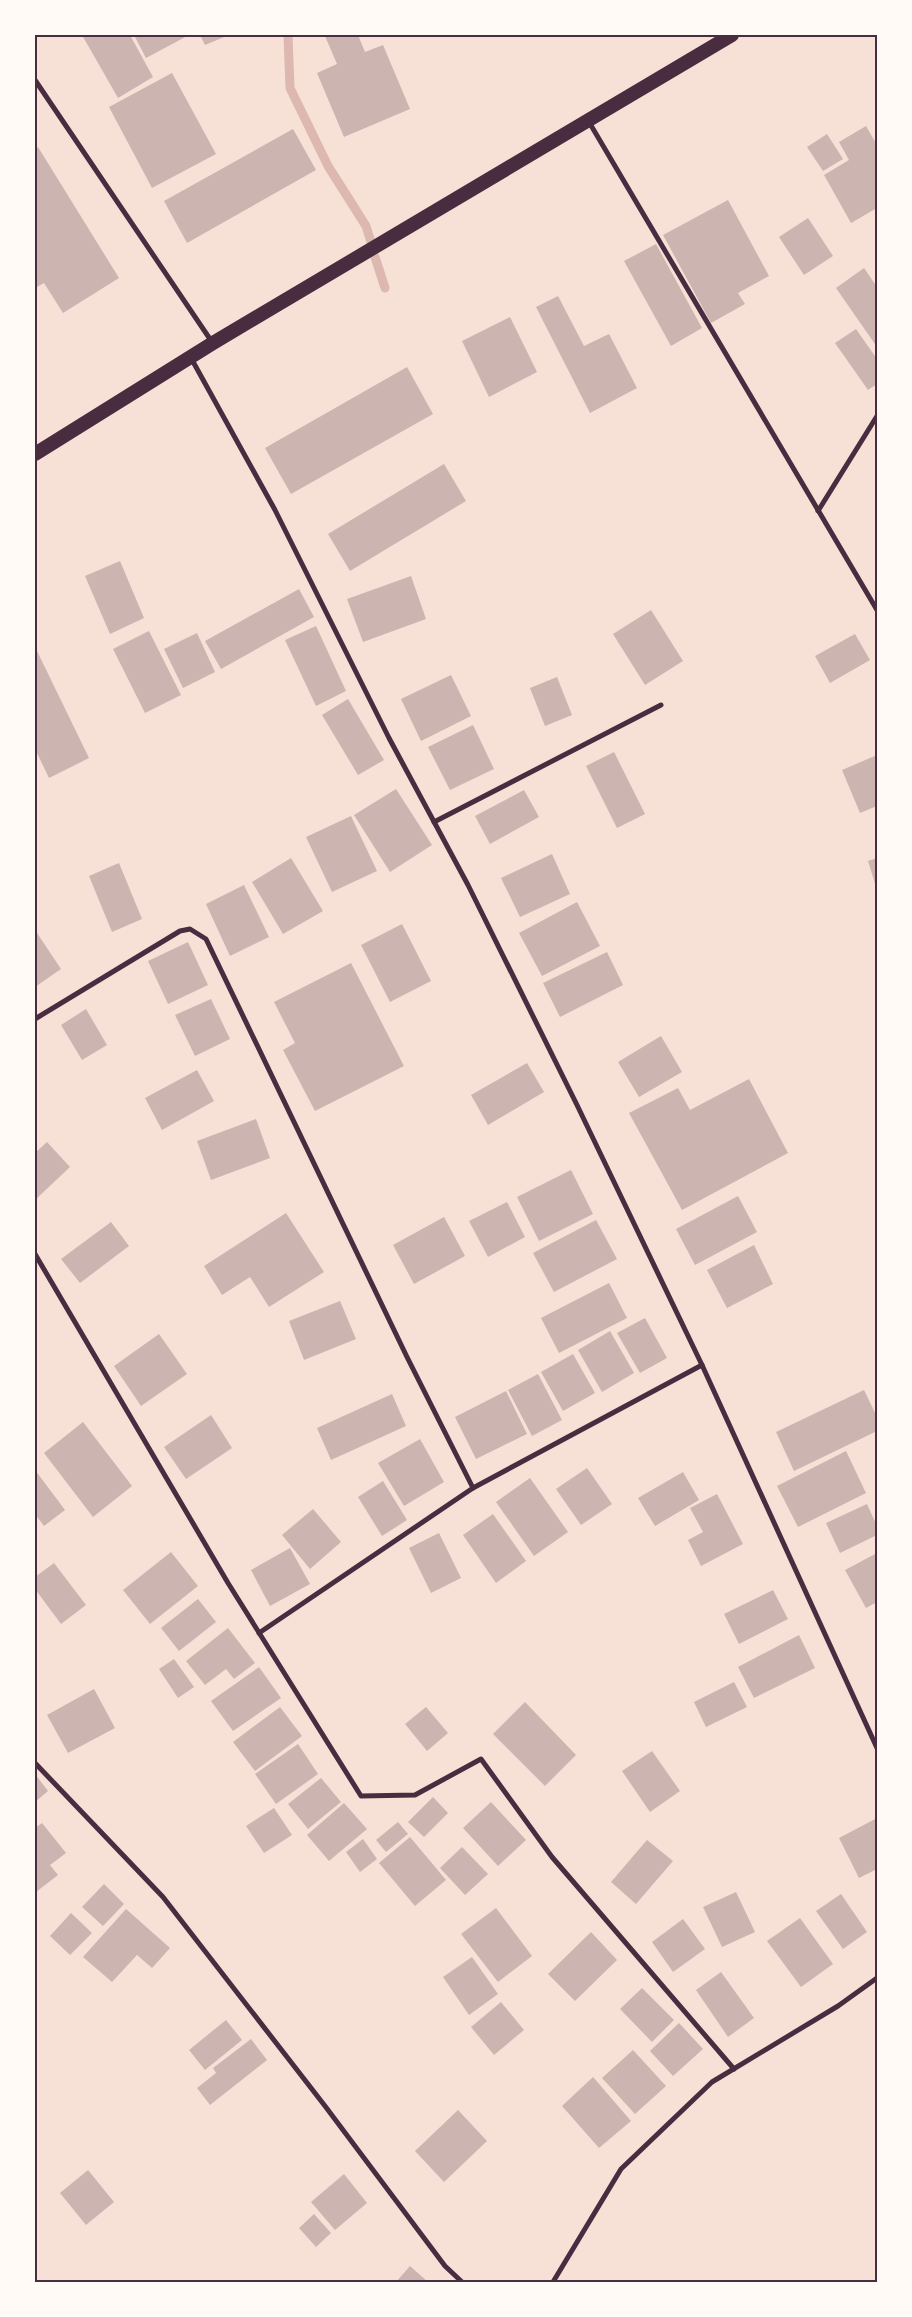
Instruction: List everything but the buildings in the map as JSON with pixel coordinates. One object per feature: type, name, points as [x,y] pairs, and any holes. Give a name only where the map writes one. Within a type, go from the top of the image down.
[{"type":"highway","points":[[35,454],[213,343],[732,35]]},
{"type":"street","points":[[35,80],[213,343]]},
{"type":"street","points":[[588,120],[877,610]]},
{"type":"street","points":[[191,357],[275,510],[572,1096],[702,1365],[877,1748]]},
{"type":"street","points":[[818,511],[877,416]]},
{"type":"street","points":[[434,822],[661,705]]},
{"type":"street","points":[[35,1019],[180,931],[190,929],[206,939],[407,1357],[473,1488]]},
{"type":"street","points":[[35,1254],[259,1633],[361,1796],[415,1795],[481,1759],[552,1857],[734,2070]]},
{"type":"street","points":[[259,1633],[473,1488],[702,1365]]},
{"type":"street","points":[[35,1763],[163,1897],[325,2106],[445,2266],[462,2282]]},
{"type":"street","points":[[553,2282],[621,2169],[712,2082],[838,2006],[877,1978]]},
{"type":"waterway","points":[[288,35],[290,88],[328,166],[366,226],[371,242]]},
{"type":"waterway","points":[[375,257],[385,288]]}]
